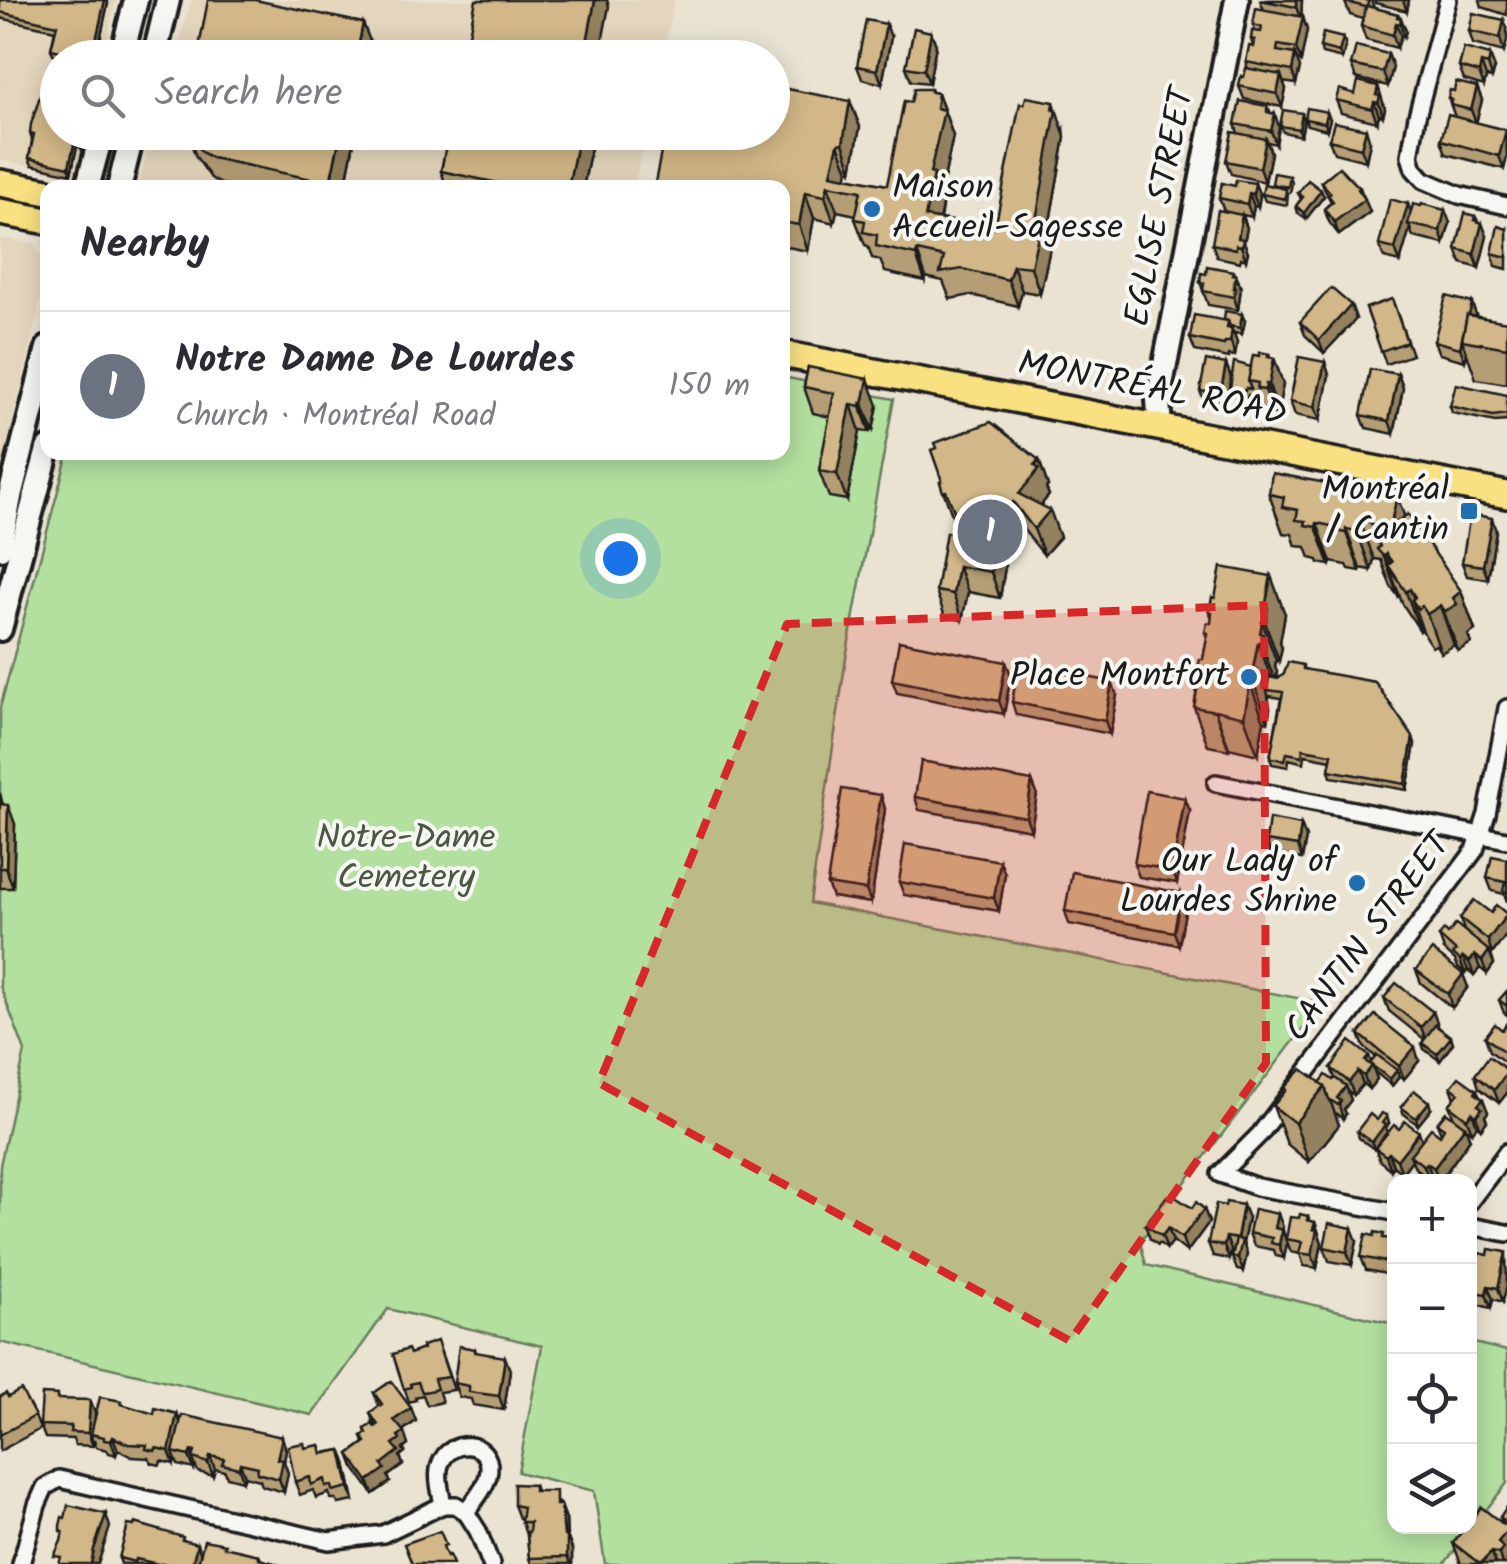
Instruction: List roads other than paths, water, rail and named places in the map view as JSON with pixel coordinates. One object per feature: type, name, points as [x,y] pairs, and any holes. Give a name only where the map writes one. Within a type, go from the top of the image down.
[{"type":"main road","points":[[126,40],[136,0]]},
{"type":"main road","points":[[158,40],[168,0]]},
{"type":"main road","name":"EGLISE STREET","points":[[1160,427],[1158,400],[1237,0]]},
{"type":"main road","points":[[90,180],[98,150]]},
{"type":"main road","points":[[121,180],[128,150]]},
{"type":"main road","points":[[0,183],[40,190]]},
{"type":"main road","points":[[0,212],[40,220]]},
{"type":"main road","name":"MONTRÉAL ROAD","points":[[790,356],[1507,495]]},
{"type":"main road","points":[[0,548],[11,492],[40,410]]},
{"type":"main road","points":[[0,628],[45,460]]},
{"type":"street","points":[[1448,0],[1410,156],[1414,169],[1424,180],[1459,195],[1507,206]]},
{"type":"street","name":"CANTIN STREET","points":[[1387,1211],[1257,1187],[1220,1174],[1260,1134],[1476,850],[1507,708]]},
{"type":"street","points":[[1216,783],[1507,840]]},
{"type":"street","points":[[1477,1191],[1507,1152]]},
{"type":"street","points":[[1477,1228],[1507,1234]]},
{"type":"street","points":[[442,1505],[440,1463],[458,1445],[470,1446],[488,1458],[489,1472],[466,1512]]},
{"type":"street","points":[[20,1564],[36,1506],[45,1487],[59,1480],[329,1541],[383,1534],[442,1505],[456,1504],[478,1531],[491,1564]]},
{"type":"place","name":"Maison Accueil-Sagesse","points":[[872,209]]},
{"type":"place","name":"Montréal / Cantin","points":[[1469,511]]},
{"type":"place","name":"Notre Dame De Lourdes","points":[[990,532]]},
{"type":"place","name":"Place Montfort","points":[[1249,677]]},
{"type":"place","name":"Our Lady of Lourdes Shrine","points":[[1357,883]]},
{"type":"park label","name":"Notre-Dame Cemetery","points":[[406,859]]}]
